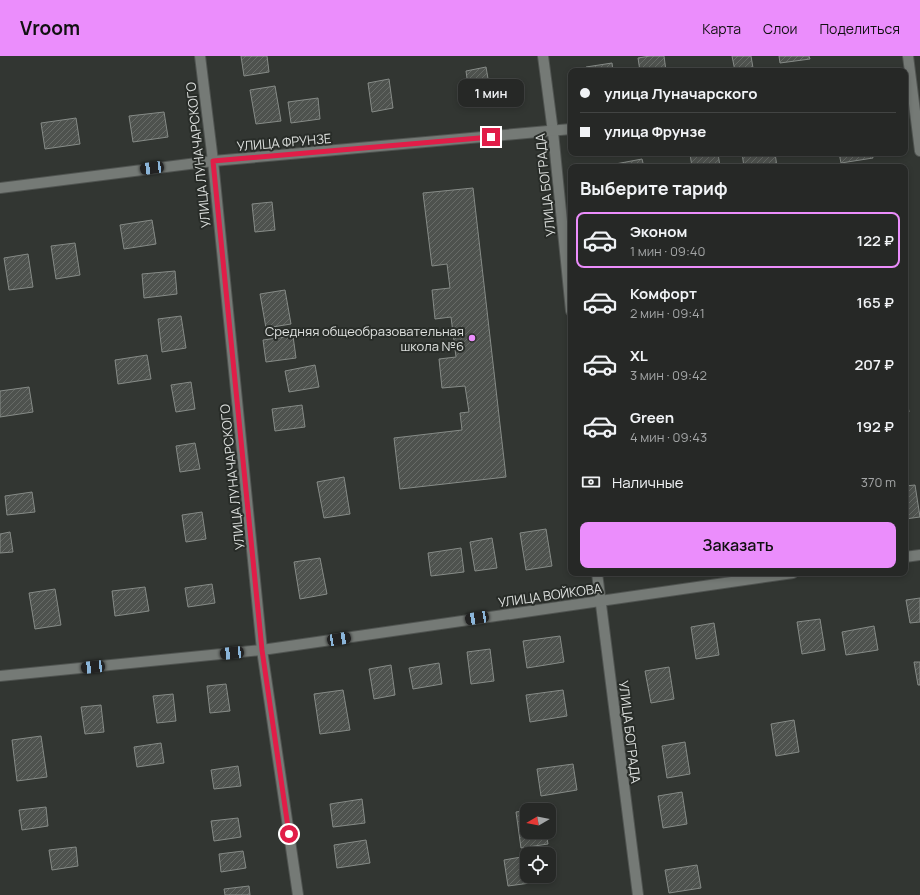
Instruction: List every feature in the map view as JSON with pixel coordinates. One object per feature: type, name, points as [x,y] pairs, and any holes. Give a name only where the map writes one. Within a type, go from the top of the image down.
[{"type":"street","name":"УЛИЦА ЛУНАЧАРСКОГО","points":[[200,56],[213,161],[262,650],[298,895]]},
{"type":"street","name":"УЛИЦА БОГРАДА","points":[[543,56],[553,132],[568,281]]},
{"type":"street","points":[[908,56],[920,152]]},
{"type":"street","name":"УЛИЦА ФРУНЗЕ","points":[[0,188],[213,161],[568,130]]},
{"type":"street","points":[[908,557],[920,555]]},
{"type":"street","name":"УЛИЦА БОГРАДА","points":[[597,576],[638,895]]},
{"type":"street","name":"УЛИЦА ВОЙКОВА","points":[[0,676],[262,650],[772,576]]},
{"type":"building","points":[[241,56],[267,56],[269,72],[244,76]]},
{"type":"building","points":[[664,56],[666,68],[640,68],[638,58]]},
{"type":"building","points":[[732,56],[751,56],[753,68],[734,68]]},
{"type":"building","points":[[779,56],[809,56],[810,59],[780,63]]},
{"type":"building","points":[[612,63],[613,68],[586,68]]},
{"type":"building","points":[[486,67],[491,96],[470,100],[466,71]]},
{"type":"building","points":[[389,79],[393,108],[372,112],[368,83]]},
{"type":"building","points":[[275,86],[281,121],[256,124],[250,90]]},
{"type":"building","points":[[318,98],[320,119],[291,123],[288,102]]},
{"type":"building","points":[[164,112],[168,137],[133,142],[129,116]]},
{"type":"building","points":[[76,118],[80,144],[45,149],[41,123]]},
{"type":"building","points":[[690,156],[718,156],[720,164],[692,164]]},
{"type":"building","points":[[742,156],[775,156],[777,164],[744,164]]},
{"type":"building","points":[[840,156],[873,156],[873,158],[841,163]]},
{"type":"building","points":[[642,159],[643,164],[615,164]]},
{"type":"building","name":"Средняя общеобразовательная школа №6","points":[[473,188],[506,477],[400,489],[394,438],[462,430],[460,413],[469,412],[465,386],[442,388],[439,359],[456,357],[451,317],[435,319],[432,290],[450,288],[447,264],[432,266],[423,193]]},
{"type":"building","points":[[272,202],[275,230],[255,232],[252,204]]},
{"type":"building","points":[[152,220],[156,244],[124,249],[120,225]]},
{"type":"building","points":[[75,243],[80,275],[56,279],[51,246]]},
{"type":"building","points":[[28,254],[33,287],[9,290],[4,258]]},
{"type":"building","points":[[175,271],[177,294],[144,298],[142,274]]},
{"type":"building","points":[[285,290],[291,324],[266,328],[260,294]]},
{"type":"building","points":[[181,316],[186,348],[162,352],[158,319]]},
{"type":"building","points":[[293,336],[296,358],[266,362],[263,340]]},
{"type":"building","points":[[147,355],[151,379],[118,384],[115,360]]},
{"type":"building","points":[[315,365],[319,387],[289,392],[285,371]]},
{"type":"building","points":[[191,382],[195,409],[176,412],[171,385]]},
{"type":"building","points":[[29,387],[33,412],[0,417],[0,391]]},
{"type":"building","points":[[302,405],[305,427],[275,431],[272,409]]},
{"type":"building","points":[[195,443],[200,469],[180,472],[176,446]]},
{"type":"building","points":[[344,477],[350,514],[324,518],[317,482]]},
{"type":"building","points":[[915,485],[920,517],[908,519],[908,486]]},
{"type":"building","points":[[32,492],[35,512],[7,515],[5,496]]},
{"type":"building","points":[[202,512],[206,539],[186,542],[182,515]]},
{"type":"building","points":[[546,529],[552,566],[526,570],[520,533]]},
{"type":"building","points":[[10,532],[13,552],[0,553],[0,534]]},
{"type":"building","points":[[492,538],[497,568],[475,571],[470,542]]},
{"type":"building","points":[[461,548],[464,572],[431,576],[428,553]]},
{"type":"building","points":[[320,558],[327,594],[300,599],[294,562]]},
{"type":"building","points":[[212,584],[215,603],[188,607],[185,588]]},
{"type":"building","points":[[145,587],[149,611],[115,616],[112,591]]},
{"type":"building","points":[[55,589],[61,625],[35,629],[29,593]]},
{"type":"building","points":[[920,598],[920,622],[910,623],[906,600]]},
{"type":"building","points":[[820,619],[825,650],[802,654],[797,622]]},
{"type":"building","points":[[714,623],[719,655],[696,659],[691,627]]},
{"type":"building","points":[[874,626],[878,650],[846,655],[842,632]]},
{"type":"building","points":[[560,636],[564,662],[527,668],[523,641]]},
{"type":"building","points":[[490,649],[494,681],[471,684],[467,652]]},
{"type":"building","points":[[914,662],[920,662],[920,685],[918,685]]},
{"type":"building","points":[[439,663],[442,684],[413,689],[409,668]]},
{"type":"building","points":[[391,665],[395,695],[374,699],[369,669]]},
{"type":"building","points":[[669,667],[674,699],[651,703],[645,671]]},
{"type":"building","points":[[226,684],[230,711],[210,713],[207,686]]},
{"type":"building","points":[[343,690],[350,730],[320,734],[314,694]]},
{"type":"building","points":[[563,690],[567,716],[530,722],[526,695]]},
{"type":"building","points":[[173,694],[176,721],[157,723],[153,696]]},
{"type":"building","points":[[101,705],[104,732],[85,734],[81,707]]},
{"type":"building","points":[[794,720],[799,752],[776,756],[771,724]]},
{"type":"building","points":[[41,736],[47,777],[17,781],[12,740]]},
{"type":"building","points":[[685,742],[690,774],[667,778],[662,746]]},
{"type":"building","points":[[161,743],[164,763],[137,767],[134,747]]},
{"type":"building","points":[[573,764],[577,790],[541,796],[537,769]]},
{"type":"building","points":[[238,766],[241,786],[214,789],[211,770]]},
{"type":"building","points":[[682,792],[687,824],[663,828],[658,796]]},
{"type":"building","points":[[362,799],[365,823],[333,827],[330,804]]},
{"type":"building","points":[[46,807],[48,826],[22,830],[19,810]]},
{"type":"building","points":[[520,811],[520,839],[547,839],[548,844],[521,847],[516,812]]},
{"type":"building","points":[[238,818],[241,837],[214,841],[211,821]]},
{"type":"building","points":[[366,840],[370,863],[337,868],[334,845]]},
{"type":"building","points":[[76,847],[78,866],[52,870],[49,850]]},
{"type":"building","points":[[243,851],[246,868],[221,872],[219,854]]},
{"type":"building","points":[[520,857],[520,883],[530,883],[508,886],[504,860]]},
{"type":"building","points":[[697,865],[701,888],[669,893],[665,870]]},
{"type":"building","points":[[249,886],[250,895],[225,895],[224,889]]},
{"type":"place","name":"Средняя общеобразовательная школа №6","points":[[472,338]]},
{"type":"route","points":[[289,834],[262,650],[213,161],[491,137]]}]
